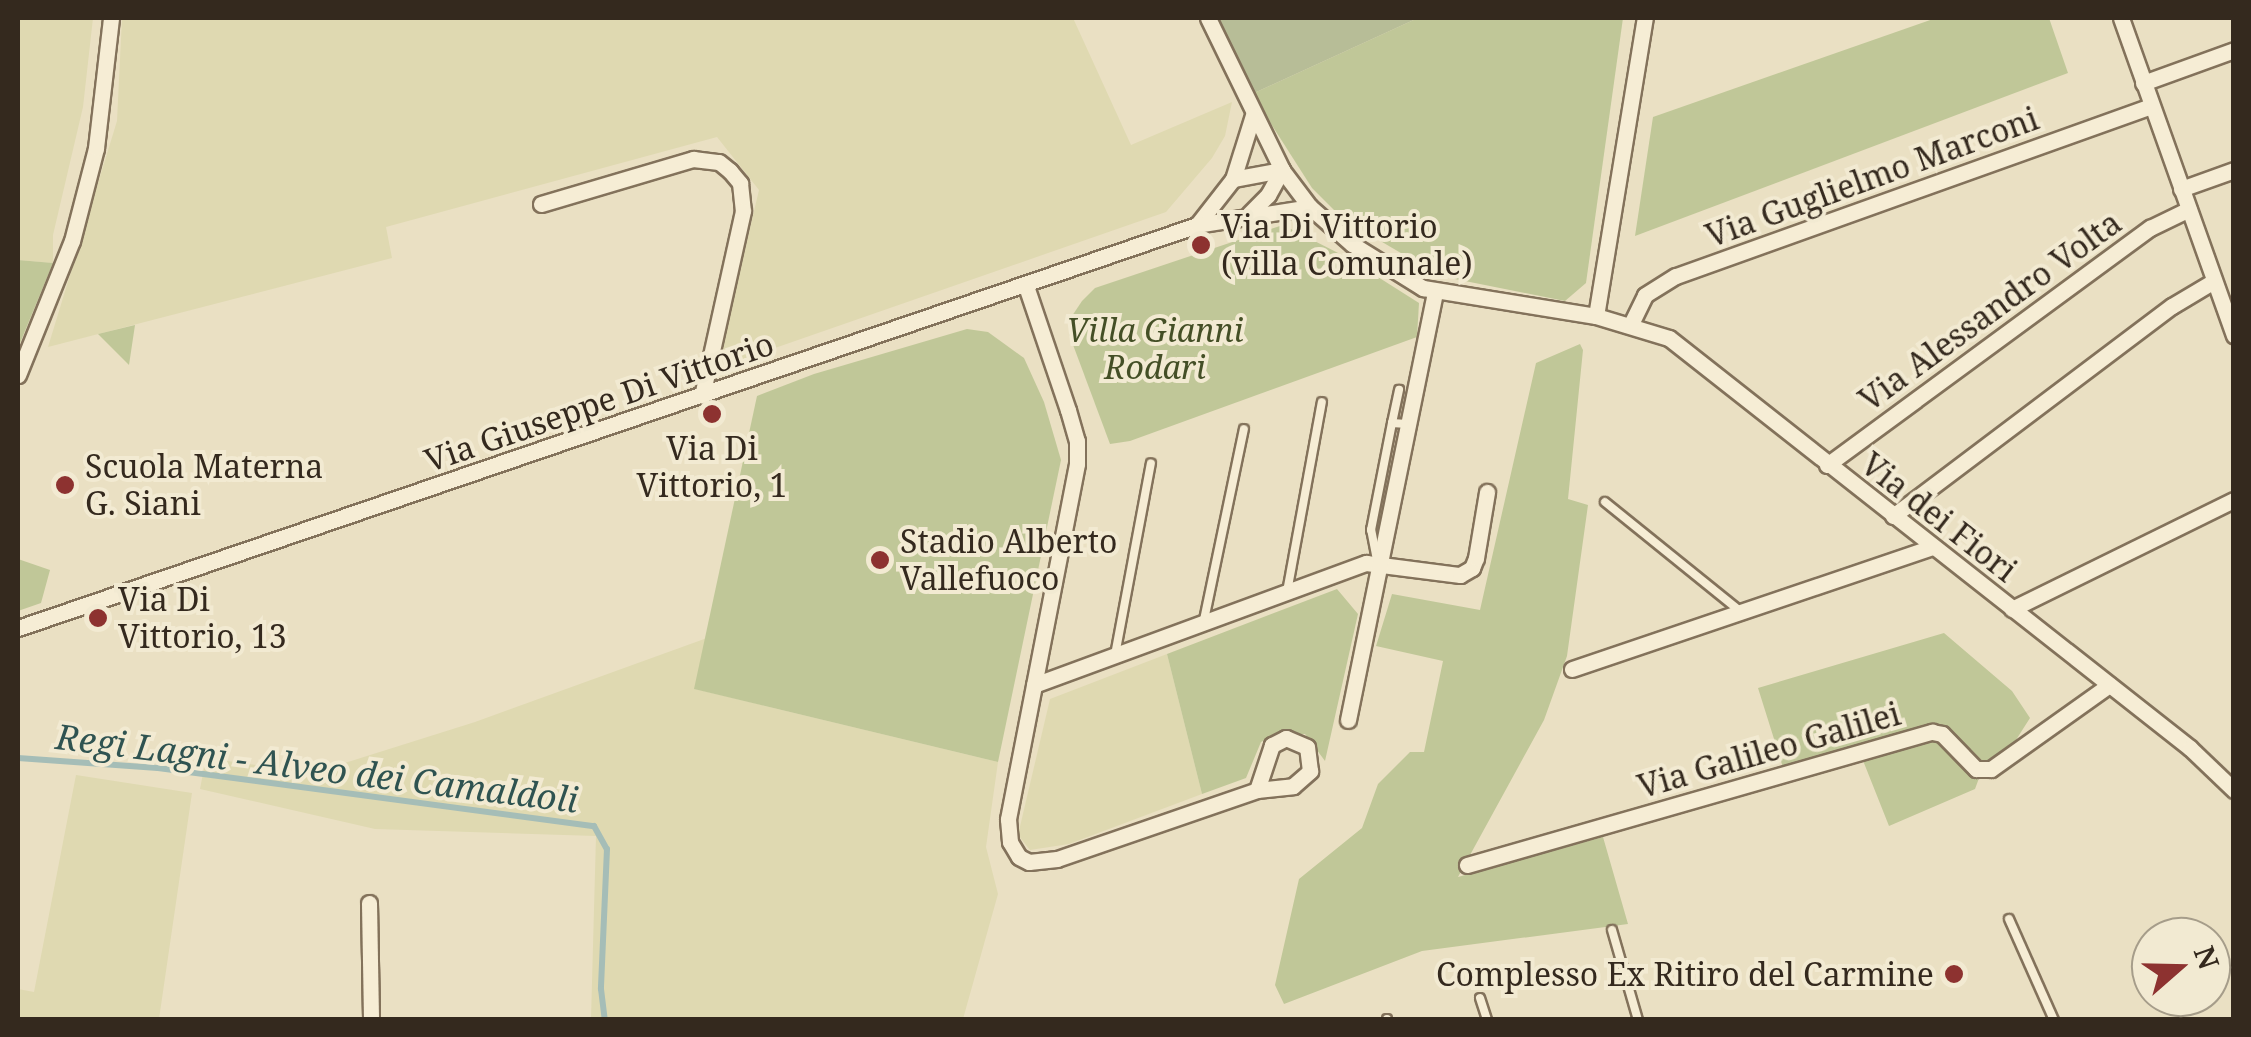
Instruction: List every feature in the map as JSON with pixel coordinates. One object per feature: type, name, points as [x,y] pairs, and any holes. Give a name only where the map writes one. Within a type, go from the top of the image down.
[{"type":"street","points":[[18,375],[54,293],[81,206],[96,148],[111,18]]},
{"type":"street","name":"Via dei Fiori","points":[[1208,18],[1252,116],[1282,170],[1310,207],[1352,244],[1414,284],[1435,291],[1596,316],[1660,334],[1690,353],[2190,748],[2234,790]]},
{"type":"street","points":[[1596,316],[1645,18]]},
{"type":"street","points":[[2121,18],[2234,334]]},
{"type":"street","points":[[2143,83],[2234,50]]},
{"type":"street","name":"Via Guglielmo Marconi","points":[[1631,324],[1645,296],[1676,276],[2151,106]]},
{"type":"street","points":[[1197,224],[1233,179],[1252,116]]},
{"type":"street","points":[[541,204],[693,160],[719,162],[730,170],[740,183],[743,211],[702,396]]},
{"type":"street","points":[[1233,179],[1282,170]]},
{"type":"street","points":[[1249,214],[1268,195],[1282,170]]},
{"type":"street","points":[[2181,188],[2234,170]]},
{"type":"street","name":"Via Giuseppe Di Vittorio","points":[[18,628],[1026,286],[1197,224],[1310,207]]},
{"type":"street","name":"Via Alessandro Volta","points":[[1828,464],[2150,228],[2189,210]]},
{"type":"street","points":[[1893,516],[2172,306],[2214,281]]},
{"type":"street","points":[[1026,286],[1077,441],[1075,484],[1008,819],[1014,849],[1029,862],[1057,859],[1256,790]]},
{"type":"street","points":[[1348,720],[1399,423],[1435,291]]},
{"type":"street","points":[[1034,685],[1357,566],[1378,563],[1453,576],[1467,572],[1476,558],[1486,492]]},
{"type":"street","points":[[2012,609],[2234,500]]},
{"type":"street","points":[[1572,669],[1932,547]]},
{"type":"street","name":"Via Galileo Galilei","points":[[1467,865],[1932,732],[1942,734],[1976,769],[1991,769],[2109,685]]},
{"type":"street","points":[[369,902],[371,1020]]},
{"type":"lane","points":[[1399,390],[1399,423]]},
{"type":"lane","points":[[1286,592],[1322,402]]},
{"type":"lane","points":[[1204,622],[1244,428]]},
{"type":"lane","points":[[1115,655],[1151,463]]},
{"type":"lane","points":[[1604,502],[1739,610]]},
{"type":"lane","points":[[2009,919],[2054,1020]]},
{"type":"lane","points":[[1612,930],[1638,1020]]},
{"type":"lane","points":[[1480,998],[1487,1020]]},
{"type":"shaded area","points":[[18,18],[93,18],[83,107],[53,235],[53,263],[18,260]]},
{"type":"shaded area","points":[[122,18],[1073,18],[1131,145],[1232,102],[1225,136],[1212,158],[1166,212],[726,365],[721,351],[759,190],[717,137],[386,227],[392,258],[48,347],[117,121]]},
{"type":"shaded area","points":[[707,638],[695,689],[998,762],[986,847],[998,894],[963,1019],[591,1019],[596,836],[375,829],[200,789],[206,758],[313,773],[475,722]]},
{"type":"shaded area","points":[[1167,654],[1202,794],[1069,844],[1030,850],[1018,835],[1050,699]]},
{"type":"shaded area","points":[[76,775],[192,793],[159,1019],[18,1019],[18,989],[34,992]]},
{"type":"green space","points":[[1218,18],[1418,18],[1252,94]]},
{"type":"green space","points":[[1418,18],[1623,18],[1586,283],[1565,301],[1440,276],[1343,219],[1312,188],[1252,94]]},
{"type":"green space","points":[[1936,18],[2049,18],[2068,73],[1635,236],[1653,117]]},
{"type":"green space","name":"Villa Gianni Rodari","points":[[1283,225],[1348,258],[1419,303],[1417,337],[1130,441],[1110,444],[1069,334],[1070,319],[1082,301],[1095,288]]},
{"type":"green space","points":[[18,260],[53,263],[18,348]]},
{"type":"green space","points":[[135,325],[129,365],[98,334]]},
{"type":"green space","name":"Stadio Alberto Vallefuoco","points":[[967,329],[988,332],[1024,358],[1044,402],[1061,460],[998,762],[694,689],[757,396],[814,374]]},
{"type":"green space","points":[[1580,344],[1583,350],[1568,499],[1588,505],[1567,656],[1544,720],[1458,877],[1603,837],[1628,924],[1422,951],[1284,1004],[1275,985],[1299,879],[1362,828],[1378,784],[1410,752],[1424,752],[1443,661],[1376,646],[1392,594],[1480,610],[1536,363]]},
{"type":"green space","points":[[18,559],[50,570],[41,603],[18,611]]},
{"type":"green space","points":[[1337,589],[1358,614],[1325,761],[1305,734],[1275,734],[1261,742],[1246,778],[1202,794],[1167,654]]},
{"type":"green space","points":[[1944,633],[2012,691],[2030,718],[2000,765],[1982,770],[1975,789],[1889,826],[1860,753],[1785,774],[1758,688]]},
{"type":"waterway","name":"Regi Lagni - Alveo dei Camaldoli","points":[[18,758],[158,768],[594,826],[607,849],[601,989],[605,1020]]},
{"type":"place","name":"Via Di Vittorio (villa Comunale)","points":[[1201,245]]},
{"type":"place","name":"Via Di Vittorio, 1","points":[[712,414]]},
{"type":"place","name":"Scuola Materna G. Siani","points":[[65,485]]},
{"type":"place","name":"Stadio Alberto Vallefuoco","points":[[880,560]]},
{"type":"place","name":"Via Di Vittorio, 13","points":[[98,618]]},
{"type":"place","name":"Complesso Ex Ritiro del Carmine","points":[[1954,974]]}]
